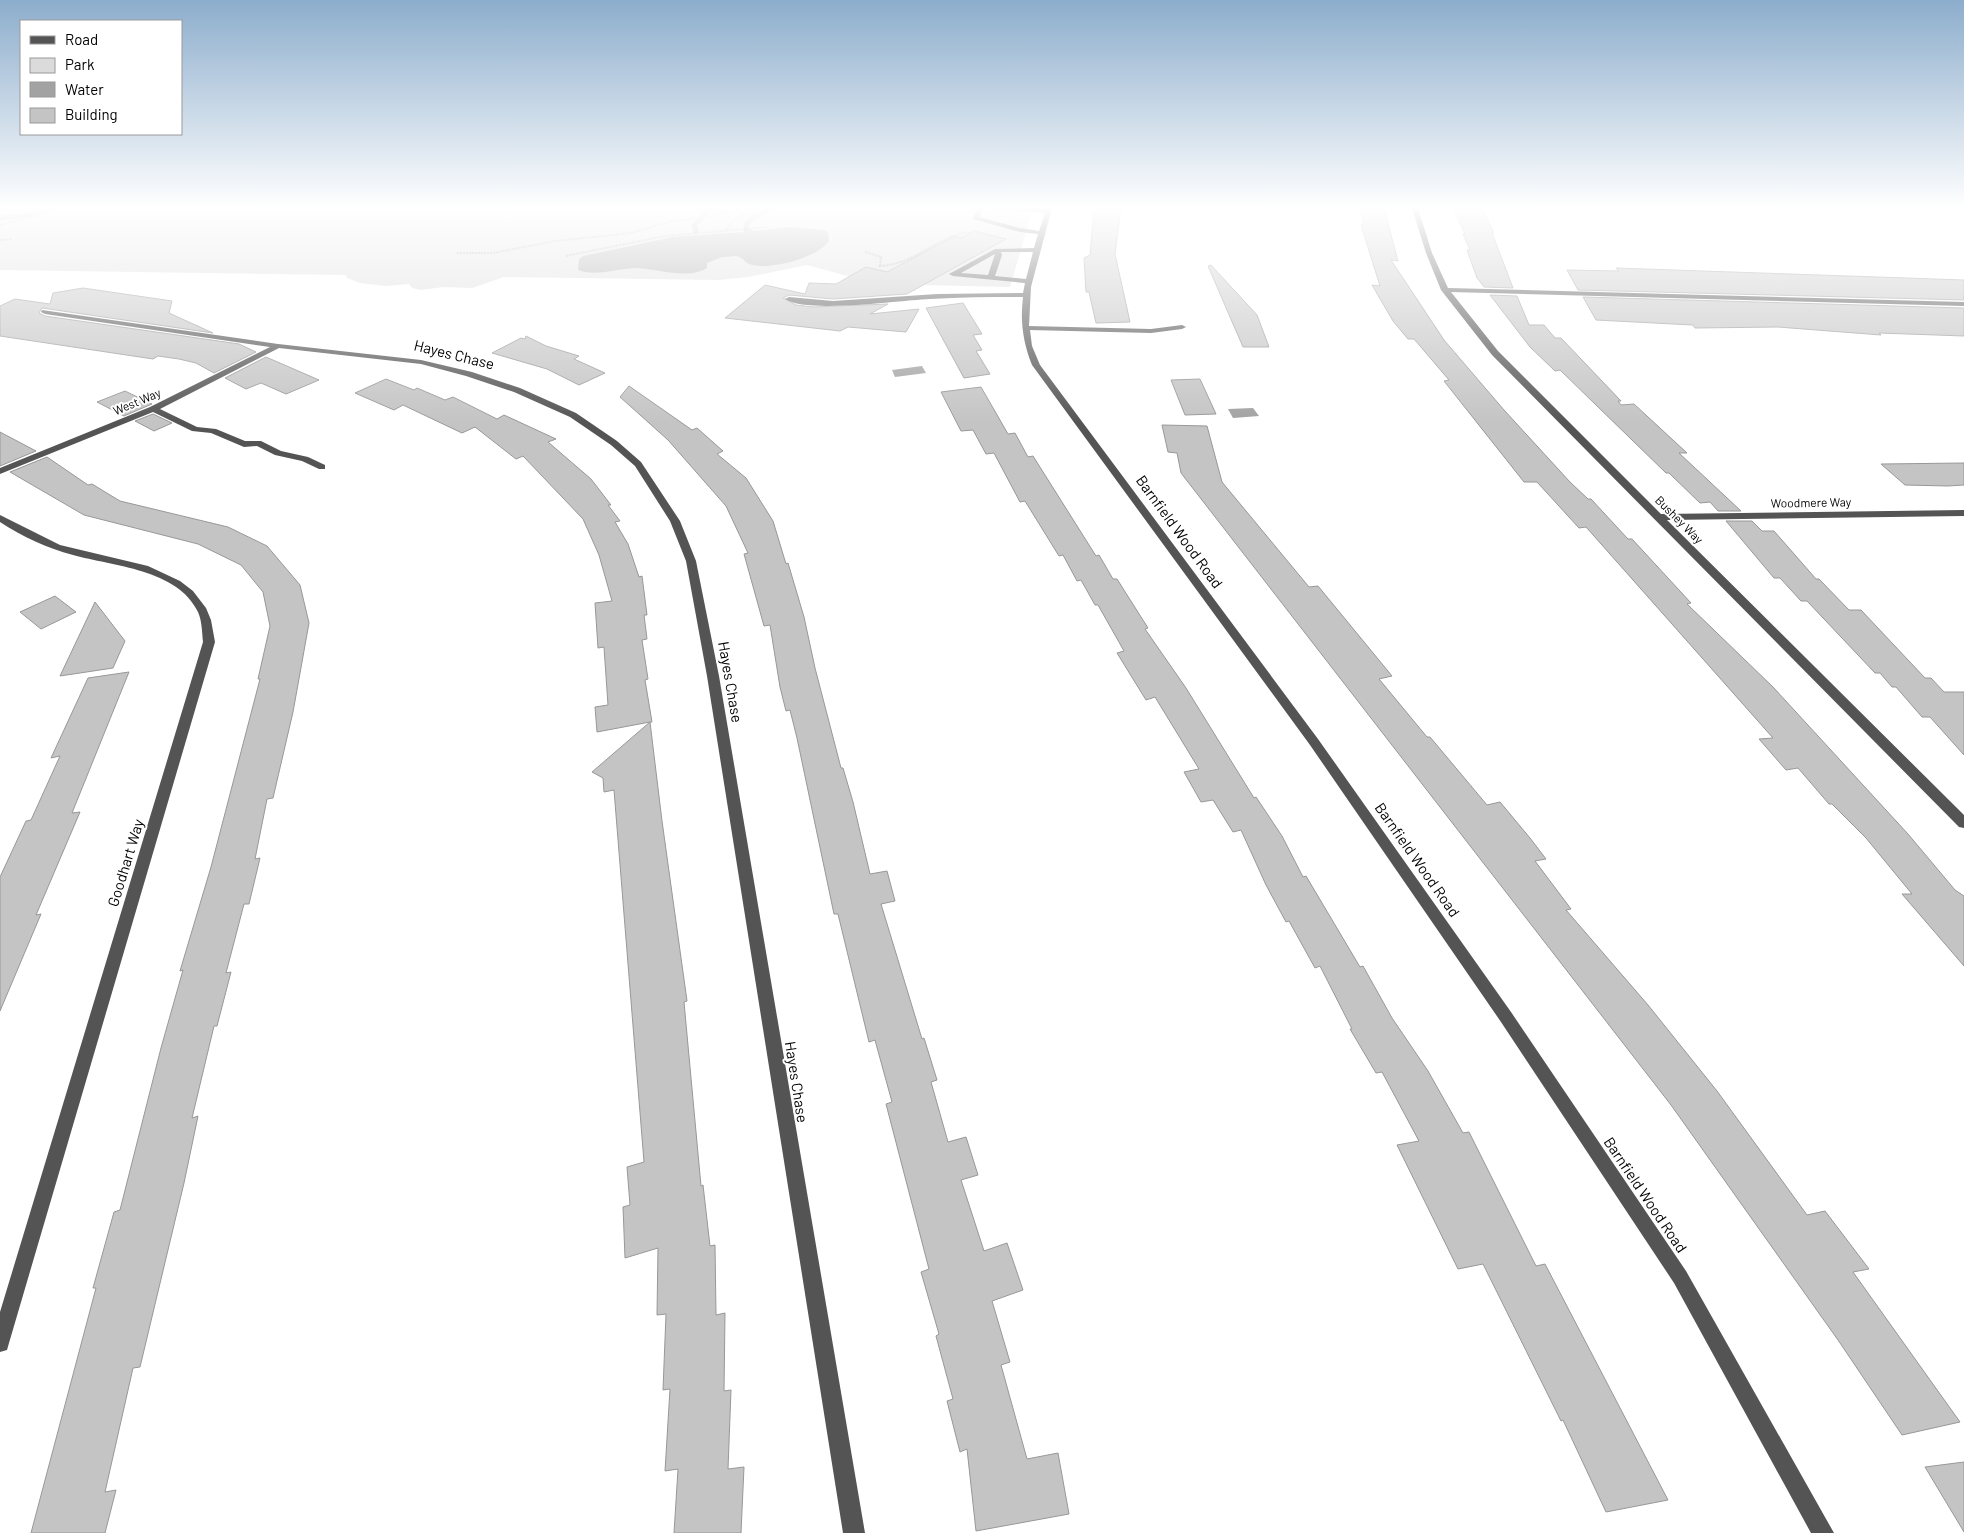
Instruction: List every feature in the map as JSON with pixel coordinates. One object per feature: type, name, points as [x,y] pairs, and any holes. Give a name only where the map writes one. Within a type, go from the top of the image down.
[{"type":"street","points":[[1011,280],[1030,281]]},
{"type":"street","name":"Bushey Way","points":[[1440,280],[1445,290],[1495,353],[1964,823]]},
{"type":"street","name":"Barnfield Wood Road","points":[[1030,281],[1027,295],[1025,328],[1030,352],[1036,365],[1320,750],[1506,1017],[1680,1277],[1823,1533]]},
{"type":"street","points":[[1445,290],[1964,304]]},
{"type":"street","points":[[789,299],[813,304],[832,305],[918,297],[1027,295]]},
{"type":"street","name":"Hayes Chase","points":[[45,312],[278,346],[420,362],[469,374],[517,390],[573,415],[614,443],[638,464],[675,520],[691,562],[713,676],[854,1533]]},
{"type":"street","points":[[1025,328],[1151,331],[1182,327]]},
{"type":"street","name":"West Way","points":[[0,471],[153,409],[278,346]]},
{"type":"street","points":[[153,409],[194,429],[213,431],[244,444],[258,443],[278,453],[306,459],[322,467]]},
{"type":"street","name":"Woodmere Way","points":[[1658,517],[1964,514]]},
{"type":"street","name":"Goodhart Way","points":[[0,518],[42,541],[75,553],[157,572],[183,588],[202,609],[209,642],[0,1343]]},
{"type":"green space","points":[[351,280],[497,280],[472,288],[443,287],[421,290],[412,288],[409,284],[386,286],[360,283]]},
{"type":"green space","points":[[861,280],[1012,280],[1010,287],[877,284]]},
{"type":"water","points":[[922,366],[926,373],[895,377],[892,370]]},
{"type":"water","points":[[1253,408],[1259,416],[1233,418],[1228,409]]},
{"type":"building","points":[[844,280],[933,280],[907,294],[833,299],[789,295],[783,298],[796,305],[813,307],[888,304],[870,314],[919,309],[906,332],[848,327],[840,331],[725,318],[765,285],[805,294],[809,283],[836,284]]},
{"type":"building","points":[[1085,280],[1121,280],[1130,322],[1096,323],[1089,292],[1086,292]]},
{"type":"building","points":[[1214,280],[1224,280],[1257,315],[1269,347],[1243,347]]},
{"type":"building","points":[[1378,280],[1404,280],[1444,340],[1504,410],[1570,482],[1588,499],[1591,499],[1628,539],[1632,539],[1691,603],[1687,604],[1773,687],[1908,834],[1955,890],[1964,896],[1964,966],[1902,894],[1912,894],[1866,838],[1832,804],[1829,804],[1798,768],[1786,770],[1759,739],[1773,738],[1586,527],[1579,528],[1537,482],[1524,482],[1444,381],[1449,380],[1414,339],[1408,339],[1393,321],[1372,285],[1380,286]]},
{"type":"building","points":[[1478,280],[1510,280],[1513,288],[1484,287]]},
{"type":"building","points":[[1572,280],[1951,280],[1964,280],[1964,300],[1578,290]]},
{"type":"building","points":[[83,288],[172,301],[169,313],[213,333],[42,308],[39,313],[45,316],[239,344],[256,352],[214,373],[196,363],[179,359],[158,356],[153,359],[0,336],[0,306],[15,299],[50,304],[53,293]]},
{"type":"building","points":[[1490,295],[1517,296],[1529,325],[1544,325],[1555,338],[1561,338],[1621,401],[1618,401],[1621,405],[1634,404],[1687,453],[1679,453],[1741,511],[1718,511],[1710,502],[1700,503],[1669,473],[1666,473],[1560,370],[1555,371],[1530,347]]},
{"type":"building","points":[[1583,297],[1964,308],[1964,336],[1879,333],[1881,335],[1778,327],[1695,328],[1693,325],[1596,320]]},
{"type":"building","points":[[963,303],[982,334],[973,335],[982,350],[976,351],[990,374],[964,378],[926,308]]},
{"type":"building","points":[[526,336],[546,346],[579,356],[574,359],[605,373],[579,385],[547,369],[492,353],[521,338],[525,339]]},
{"type":"building","points":[[266,357],[319,380],[286,394],[261,383],[246,389],[225,378]]},
{"type":"building","points":[[386,379],[414,390],[417,388],[445,400],[453,397],[497,419],[504,415],[556,439],[548,442],[591,479],[611,505],[608,505],[620,521],[615,522],[628,544],[639,577],[642,576],[647,615],[644,615],[647,639],[642,640],[648,679],[645,680],[652,722],[597,732],[595,707],[608,705],[604,647],[598,648],[595,603],[612,601],[599,555],[583,519],[523,456],[516,459],[475,427],[462,433],[403,405],[394,410],[355,393]]},
{"type":"building","points":[[1200,379],[1216,414],[1185,415],[1171,380]]},
{"type":"building","points":[[629,386],[692,430],[697,428],[723,451],[717,454],[746,478],[773,521],[804,617],[815,668],[841,768],[843,768],[853,802],[870,874],[887,871],[895,901],[881,904],[922,1039],[924,1038],[937,1080],[931,1082],[948,1142],[966,1137],[978,1175],[961,1180],[984,1251],[1007,1243],[1023,1290],[992,1301],[1010,1362],[1001,1365],[1027,1459],[1058,1453],[1069,1514],[976,1531],[967,1449],[960,1452],[947,1401],[953,1399],[936,1336],[939,1334],[921,1272],[929,1269],[886,1104],[892,1102],[875,1040],[869,1042],[838,914],[834,914],[797,738],[790,710],[786,711],[780,687],[770,625],[764,626],[744,554],[748,553],[726,506],[668,440],[620,397]]},
{"type":"building","points":[[981,387],[1008,434],[1015,433],[1028,457],[1033,456],[1096,556],[1099,555],[1113,579],[1117,579],[1148,628],[1145,629],[1186,688],[1254,798],[1256,797],[1282,836],[1303,877],[1306,876],[1360,967],[1363,966],[1392,1018],[1428,1071],[1463,1133],[1469,1132],[1536,1266],[1545,1264],[1668,1500],[1606,1512],[1563,1420],[1561,1421],[1483,1264],[1458,1269],[1397,1145],[1419,1141],[1382,1072],[1376,1073],[1350,1029],[1352,1029],[1320,966],[1315,968],[1289,921],[1286,922],[1266,885],[1241,830],[1233,832],[1213,800],[1201,802],[1184,772],[1199,769],[1155,697],[1146,700],[1117,653],[1124,651],[1098,605],[1095,605],[1081,580],[1077,581],[1063,555],[1059,556],[1025,501],[1020,502],[994,453],[986,454],[973,430],[961,431],[941,392]]},
{"type":"building","points":[[125,391],[152,404],[124,416],[97,402]]},
{"type":"building","points":[[153,414],[172,423],[154,431],[135,421]]},
{"type":"building","points":[[1162,425],[1207,426],[1222,482],[1309,587],[1318,586],[1392,676],[1379,679],[1427,737],[1430,737],[1487,805],[1500,802],[1530,838],[1546,859],[1535,861],[1571,909],[1566,910],[1648,1005],[1717,1091],[1807,1215],[1825,1211],[1869,1269],[1853,1272],[1960,1422],[1902,1435],[1838,1340],[1671,1105],[1181,473],[1177,453],[1168,452]]},
{"type":"building","points":[[0,432],[36,451],[0,466]]},
{"type":"building","points":[[47,457],[88,485],[92,484],[120,501],[228,527],[267,546],[300,585],[309,623],[293,712],[273,798],[267,799],[255,859],[260,858],[249,904],[244,904],[226,973],[231,972],[217,1026],[214,1026],[192,1118],[198,1116],[184,1183],[140,1367],[133,1368],[105,1492],[116,1490],[105,1533],[31,1533],[96,1288],[93,1288],[114,1212],[120,1210],[183,970],[180,971],[211,867],[260,679],[258,679],[270,626],[263,592],[241,565],[198,544],[84,515],[10,472]]},
{"type":"building","points":[[1964,463],[1964,485],[1948,486],[1905,485],[1881,464]]},
{"type":"building","points":[[1726,521],[1752,521],[1762,531],[1774,531],[1816,579],[1819,579],[1849,610],[1861,610],[1925,678],[1931,678],[1944,692],[1964,692],[1964,755],[1930,717],[1922,717],[1896,687],[1892,687],[1880,673],[1875,673],[1807,601],[1801,601],[1780,578],[1774,578]]},
{"type":"building","points":[[55,596],[76,612],[41,629],[20,612]]},
{"type":"building","points":[[95,602],[125,641],[113,668],[60,676]]},
{"type":"building","points":[[129,672],[72,813],[80,812],[36,915],[41,914],[0,1011],[0,877],[26,821],[31,820],[60,756],[51,758],[88,678]]},
{"type":"building","points":[[650,722],[687,1001],[684,1002],[701,1186],[703,1185],[710,1246],[715,1245],[716,1315],[725,1313],[724,1391],[731,1390],[728,1469],[744,1467],[741,1533],[674,1533],[678,1469],[665,1471],[670,1389],[663,1390],[666,1314],[657,1315],[658,1248],[625,1258],[623,1207],[630,1205],[627,1167],[644,1162],[614,790],[604,792],[603,778],[592,772]]},
{"type":"building","points":[[1964,1462],[1964,1532],[1925,1467]]}]
